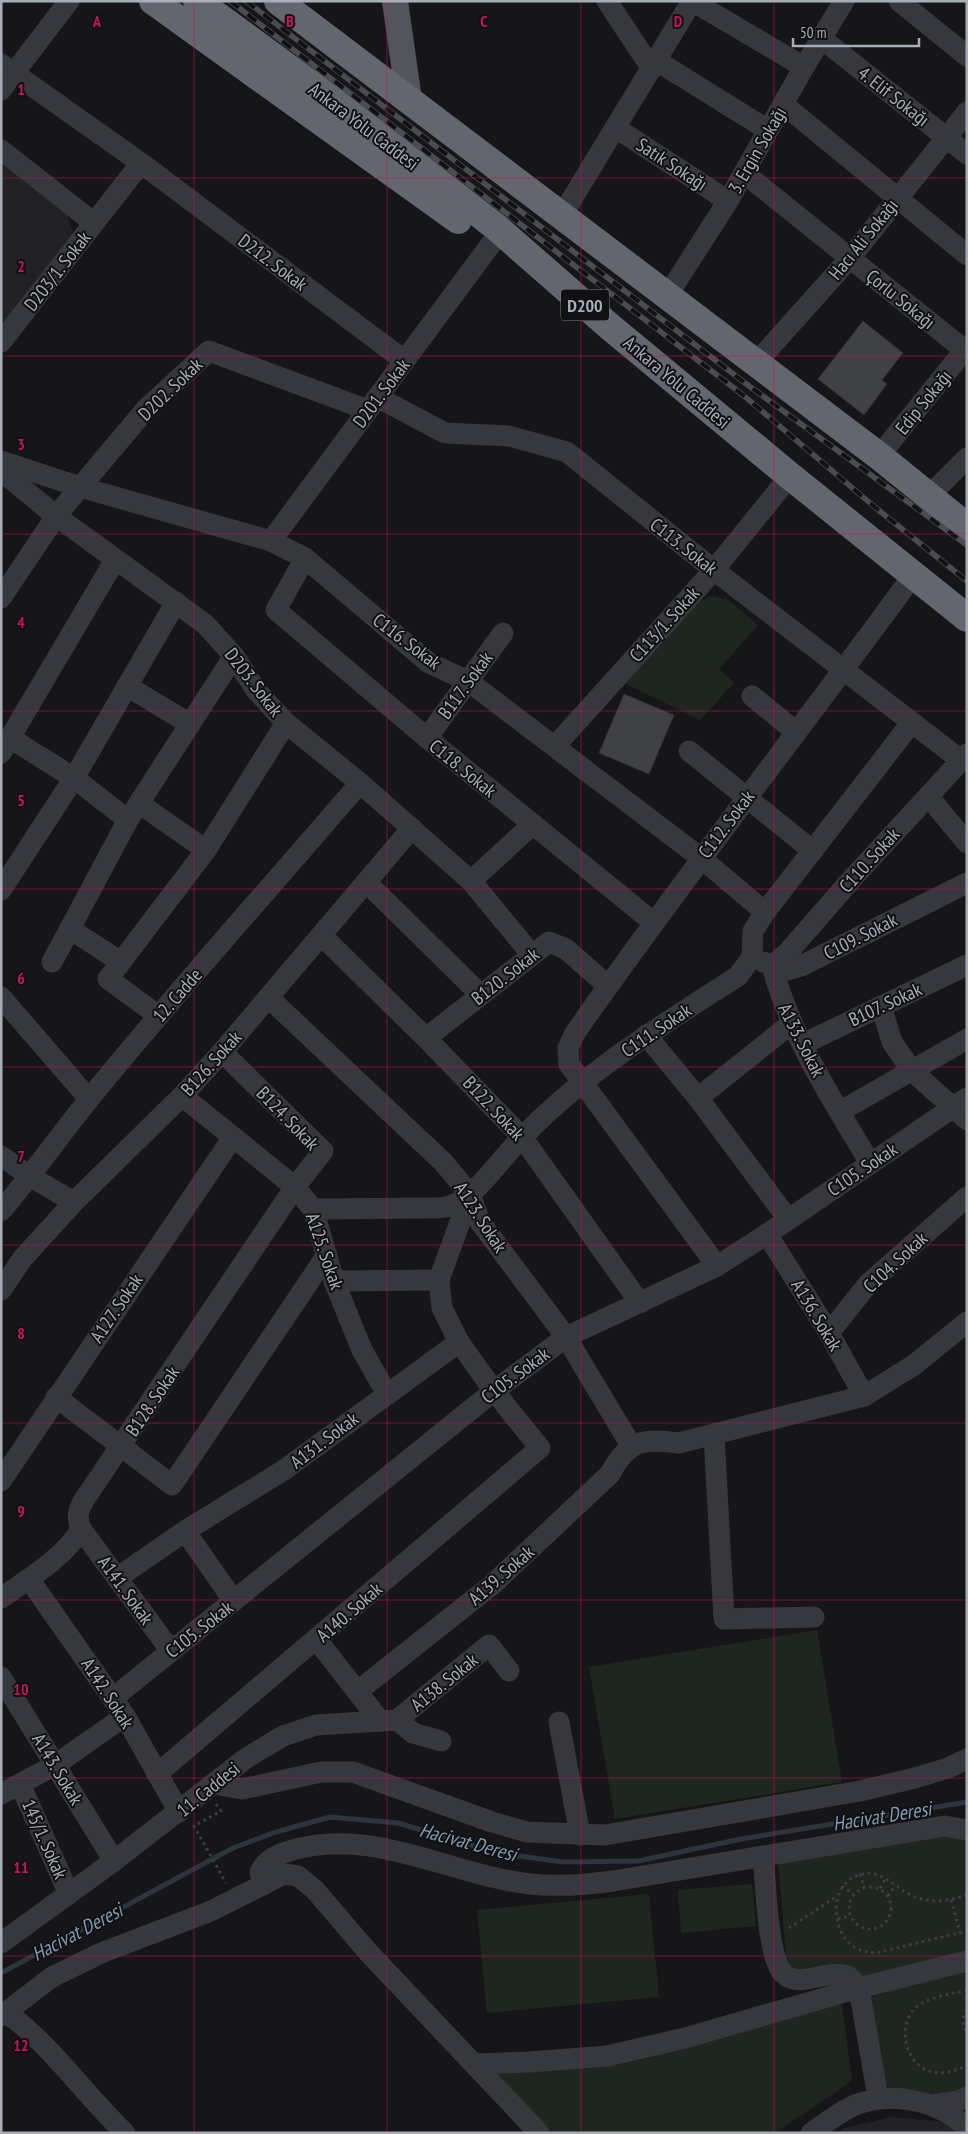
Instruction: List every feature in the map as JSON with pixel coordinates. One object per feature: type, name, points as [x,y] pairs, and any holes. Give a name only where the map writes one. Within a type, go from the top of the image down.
[{"type":"highway","points":[[153,1],[491,244],[609,326]]},
{"type":"highway","name":"Ankara Yolu Caddesi","points":[[197,1],[335,102],[496,228],[609,326],[790,476],[967,618]]},
{"type":"highway","points":[[278,1],[879,456],[967,527]]},
{"type":"highway","points":[[295,1],[372,71]]},
{"type":"main road","points":[[395,1],[409,100]]},
{"type":"street","points":[[1,90],[8,69],[69,1]]},
{"type":"street","points":[[607,1],[654,65],[768,130]]},
{"type":"street","points":[[561,217],[692,1],[804,67]]},
{"type":"street","name":"3. Ergin Sokağı","points":[[668,296],[728,201],[843,1]]},
{"type":"street","points":[[899,1],[967,56]]},
{"type":"street","name":"4. Elif Sokağı","points":[[821,38],[967,154]]},
{"type":"street","name":"D212. Sokak","points":[[8,69],[140,163],[405,361]]},
{"type":"street","points":[[783,104],[967,255]]},
{"type":"street","name":"Hacı Ali Sokağı","points":[[756,363],[850,258],[967,112]]},
{"type":"street","name":"Satık Sokağı","points":[[616,128],[728,201]]},
{"type":"street","name":"D203/1. Sokak","points":[[1,150],[94,223]]},
{"type":"street","name":"D203/1. Sokak","points":[[1,342],[140,163]]},
{"type":"street","name":"Çorlu Sokağı","points":[[744,173],[966,350]]},
{"type":"street","name":"D201. Sokak","points":[[271,541],[491,244]]},
{"type":"street","name":"Edip Sokağı","points":[[879,456],[966,350]]},
{"type":"street","name":"D202. Sokak","points":[[80,487],[146,409],[210,351],[372,404]]},
{"type":"street","name":"C113. Sokak","points":[[372,404],[445,433],[508,436],[567,452],[714,570],[912,722],[964,758]]},
{"type":"street","points":[[929,496],[967,458]]},
{"type":"street","name":"C116. Sokak","points":[[1,461],[80,487],[271,541],[305,558],[429,663],[468,681],[701,858],[764,912]]},
{"type":"street","name":"D203. Sokak","points":[[1,471],[56,516],[205,624],[234,656],[256,690],[286,723],[360,783],[471,882],[532,955]]},
{"type":"street","name":"C113/1. Sokak","points":[[554,746],[714,570],[790,476]]},
{"type":"street","points":[[1,598],[56,516],[80,487]]},
{"type":"street","name":"C118. Sokak","points":[[305,558],[276,610],[427,738],[653,922]]},
{"type":"street","points":[[115,560],[6,745],[74,778],[206,850]]},
{"type":"street","name":"C112. Sokak","points":[[718,1266],[569,1064],[568,1048],[575,1033],[653,922],[844,670],[914,574]]},
{"type":"street","points":[[1,890],[74,778],[176,602]]},
{"type":"street","name":"B117. Sokak","points":[[427,738],[503,633]]},
{"type":"street","points":[[52,962],[134,812],[234,656]]},
{"type":"street","points":[[127,686],[190,724]]},
{"type":"street","points":[[752,696],[796,732]]},
{"type":"street","points":[[752,957],[754,931],[764,912],[912,722]]},
{"type":"street","points":[[159,1016],[108,978],[206,850],[286,723]]},
{"type":"street","points":[[689,751],[813,851]]},
{"type":"street","name":"C110. Sokak","points":[[772,966],[789,951],[964,758]]},
{"type":"street","name":"12. Cadde","points":[[1,1211],[31,1177],[89,1099],[360,783]]},
{"type":"street","points":[[928,796],[967,843]]},
{"type":"street","points":[[471,882],[533,824]]},
{"type":"street","name":"B126. Sokak","points":[[1,1290],[23,1258],[74,1202],[182,1096],[222,1052],[412,828]]},
{"type":"street","points":[[367,882],[481,995]]},
{"type":"street","name":"C109. Sokak","points":[[752,957],[772,966],[788,970],[801,966],[967,884]]},
{"type":"street","points":[[70,929],[121,962]]},
{"type":"street","name":"B122. Sokak","points":[[322,936],[426,1038],[522,1137],[640,1303]]},
{"type":"street","name":"B120. Sokak","points":[[426,1038],[549,942],[566,949],[608,986]]},
{"type":"street","name":"C111. Sokak","points":[[313,1209],[431,1208],[450,1206],[470,1194],[522,1137],[582,1082],[646,1035],[738,976],[752,957]]},
{"type":"street","name":"B107. Sokak","points":[[803,1044],[967,965]]},
{"type":"street","name":"A133. Sokak","points":[[772,966],[780,995],[792,1024],[839,1112],[870,1163]]},
{"type":"street","points":[[1,997],[89,1099]]},
{"type":"street","name":"A123. Sokak","points":[[269,998],[443,1162],[470,1194],[480,1222],[566,1337],[632,1447]]},
{"type":"street","points":[[881,1006],[892,1042],[912,1071],[962,1108]]},
{"type":"street","points":[[698,1098],[792,1024]]},
{"type":"street","points":[[646,1035],[698,1098],[788,1219]]},
{"type":"street","points":[[839,1112],[967,1039]]},
{"type":"street","name":"B124. Sokak","points":[[222,1052],[323,1151],[295,1187]]},
{"type":"street","name":"A125. Sokak","points":[[182,1096],[295,1187],[313,1209],[334,1281],[362,1350],[387,1394]]},
{"type":"street","name":"C105. Sokak","points":[[112,1698],[494,1391],[566,1337],[718,1266],[870,1163],[962,1108]]},
{"type":"street","name":"A127. Sokak","points":[[1,1481],[233,1136]]},
{"type":"street","points":[[1,1156],[31,1177],[74,1202]]},
{"type":"street","name":"B128. Sokak","points":[[80,1529],[77,1519],[79,1509],[295,1187]]},
{"type":"street","points":[[470,1194],[439,1280],[442,1308],[459,1342],[494,1391]]},
{"type":"street","name":"C104. Sokak","points":[[829,1334],[868,1284],[967,1196]]},
{"type":"street","name":"A136. Sokak","points":[[767,1234],[829,1334],[864,1396]]},
{"type":"street","points":[[56,1397],[122,1445],[172,1485],[327,1255]]},
{"type":"street","points":[[334,1281],[439,1280]]},
{"type":"street","points":[[632,1447],[653,1440],[679,1443],[864,1396],[914,1365],[967,1322]]},
{"type":"street","name":"A131. Sokak","points":[[117,1578],[185,1531],[284,1470],[459,1342]]},
{"type":"street","name":"A140. Sokak","points":[[157,1774],[317,1640],[540,1448],[494,1391]]},
{"type":"street","points":[[714,1435],[724,1619],[814,1617]]},
{"type":"street","name":"A139. Sokak","points":[[358,1691],[493,1584],[610,1474],[619,1457],[632,1447]]},
{"type":"street","points":[[1,1598],[74,1541],[80,1529]]},
{"type":"street","name":"A141. Sokak","points":[[80,1529],[171,1652]]},
{"type":"street","points":[[185,1531],[234,1601]]},
{"type":"street","name":"A142. Sokak","points":[[29,1578],[125,1716],[179,1812]]},
{"type":"street","points":[[317,1640],[358,1691],[388,1721],[413,1733],[441,1741]]},
{"type":"street","name":"A138. Sokak","points":[[388,1721],[489,1645],[509,1671]]},
{"type":"street","name":"A143. Sokak","points":[[1,1677],[9,1705],[55,1765],[114,1861]]},
{"type":"street","points":[[1,1794],[55,1765],[125,1716]]},
{"type":"street","name":"11. Caddesi","points":[[1,1943],[179,1812],[245,1759],[284,1736],[316,1725],[388,1721]]},
{"type":"street","points":[[559,1722],[580,1835]]},
{"type":"street","points":[[214,1784],[242,1789],[320,1772],[353,1772],[484,1819],[527,1832],[604,1835],[860,1791],[915,1778],[948,1768],[967,1759]]},
{"type":"street","name":"145/1. Sokak","points":[[20,1784],[69,1894]]},
{"type":"street","points":[[263,1885],[260,1872],[266,1861],[307,1845],[338,1843],[376,1847],[529,1884],[570,1886],[945,1826],[967,1830]]},
{"type":"street","points":[[763,1856],[772,1945],[777,1964],[784,1974],[795,1980],[834,1972],[850,1977],[858,1988],[878,2098]]},
{"type":"street","points":[[126,2133],[24,2026],[4,2014],[52,1977],[101,1953],[211,1911],[284,1874],[298,1876],[315,1890],[368,1952],[540,2133]]},
{"type":"street","points":[[476,2064],[607,2056],[685,2038],[858,1988],[967,1961]]},
{"type":"street","points":[[932,2105],[958,2101],[967,2097]]},
{"type":"street","points":[[812,2133],[852,2106],[878,2098],[902,2099],[932,2105],[955,2117],[967,2128]]},
{"type":"path","points":[[194,1826],[229,1888]]},
{"type":"path","points":[[860,1874],[864,1887]]},
{"type":"path","points":[[967,1895],[951,1900],[931,1900],[912,1896],[895,1886],[882,1875],[860,1874],[842,1886],[837,1896],[836,1907],[840,1930],[846,1940],[854,1947],[865,1952],[876,1953],[967,1931]]},
{"type":"path","points":[[880,1888],[886,1878]]},
{"type":"path","points":[[842,1886],[853,1894]]},
{"type":"path","points":[[888,1896],[895,1886]]},
{"type":"path","points":[[864,1887],[880,1888],[888,1896],[891,1905],[891,1913],[888,1919],[877,1928],[863,1928],[856,1925],[850,1916],[848,1906],[853,1894],[864,1887]]},
{"type":"path","points":[[784,1931],[837,1896]]},
{"type":"path","points":[[951,1900],[960,1932]]},
{"type":"path","points":[[838,1919],[850,1916]]},
{"type":"path","points":[[967,1990],[929,1999],[917,2006],[909,2016],[905,2039],[915,2061],[926,2070],[952,2072],[967,2066]]},
{"type":"path","points":[[967,2010],[963,2018],[963,2025],[967,2033]]},
{"type":"shaded area","points":[[1,164],[67,215],[74,234],[1,326]]},
{"type":"shaded area","points":[[711,596],[727,599],[758,625],[719,669],[734,683],[700,720],[626,684],[692,605]]},
{"type":"shaded area","points":[[817,1630],[842,1782],[615,1819],[589,1667]]},
{"type":"shaded area","points":[[944,1835],[967,1837],[967,1953],[865,1978],[850,1967],[840,1963],[799,1971],[787,1966],[778,1863]]},
{"type":"shaded area","points":[[752,1884],[756,1926],[681,1933],[678,1890]]},
{"type":"shaded area","points":[[649,1894],[659,1997],[487,2013],[477,1910]]},
{"type":"shaded area","points":[[967,1970],[967,2087],[958,2091],[938,2094],[889,2087],[885,2082],[871,1998],[877,1993]]},
{"type":"shaded area","points":[[841,1997],[852,2081],[775,2133],[548,2133],[488,2070]]},
{"type":"shaded area","points":[[891,2117],[938,2121],[949,2125],[959,2133],[838,2133],[844,2128]]},
{"type":"building","points":[[863,321],[903,353],[882,380],[887,384],[864,415],[818,379]]},
{"type":"building","points":[[624,694],[674,715],[649,774],[599,753]]},
{"type":"waterway","name":"Hacivat Deresi","points":[[1,1973],[233,1848],[276,1832],[330,1817],[398,1823],[498,1853],[563,1862],[638,1861],[741,1839],[967,1802]]},
{"type":"railway","points":[[230,1],[743,395],[876,508],[967,581]]},
{"type":"railway","points":[[246,1],[749,386],[967,545]]}]
